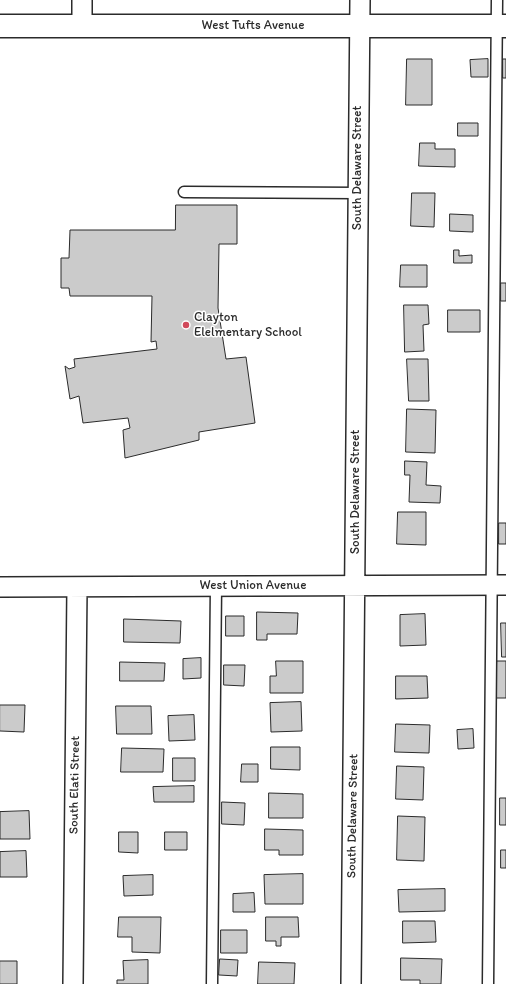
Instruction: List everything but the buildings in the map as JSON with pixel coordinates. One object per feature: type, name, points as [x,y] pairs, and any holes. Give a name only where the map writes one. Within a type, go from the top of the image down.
[{"type":"street","points":[[82,0],[82,26]]},
{"type":"street","name":"South Delaware Street","points":[[351,984],[360,0]]},
{"type":"street","name":"West Tufts Avenue","points":[[0,26],[501,26]]},
{"type":"street","name":"West Union Avenue","points":[[0,587],[499,585]]},
{"type":"street","name":"South Elati Street","points":[[73,984],[77,586]]},
{"type":"lane","points":[[488,984],[499,585],[501,26],[497,0]]},
{"type":"lane","points":[[184,192],[358,194]]},
{"type":"lane","points":[[212,984],[216,586]]},
{"type":"place","name":"Clayton Elelmentary School","points":[[186,325]]}]
